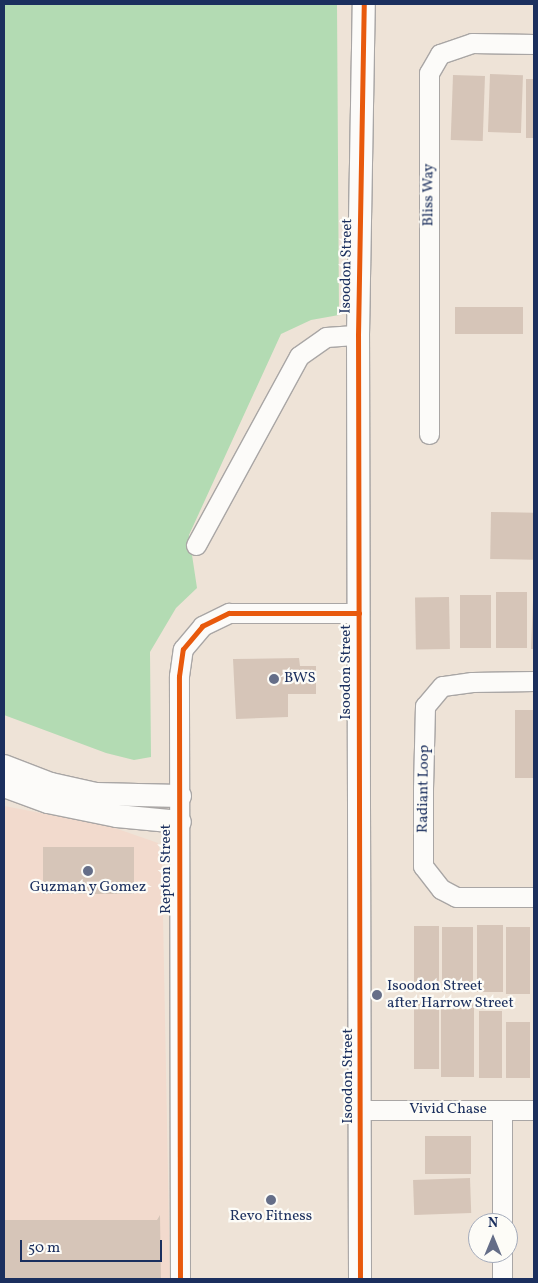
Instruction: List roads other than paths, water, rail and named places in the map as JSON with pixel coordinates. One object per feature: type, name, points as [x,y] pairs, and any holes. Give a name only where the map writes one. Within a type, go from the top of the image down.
[{"type":"street","name":"Isoodon Street","points":[[360,1279],[358,335],[364,4]]},
{"type":"street","name":"Bliss Way","points":[[429,434],[429,73],[440,54],[472,43],[534,44]]},
{"type":"street","points":[[196,546],[299,356],[326,337],[358,335]]},
{"type":"street","name":"Repton Street","points":[[180,1279],[179,676],[183,649],[202,626],[229,612],[360,613]]},
{"type":"street","name":"Radiant Loop","points":[[534,681],[472,682],[442,686],[425,706],[423,866],[441,889],[456,897],[534,897]]},
{"type":"street","points":[[4,766],[51,784],[96,794],[180,796]]},
{"type":"street","points":[[4,786],[74,807],[117,816],[180,822]]},
{"type":"street","name":"Vivid Chase","points":[[361,1110],[534,1110]]},
{"type":"street","points":[[502,1110],[502,1213]]},
{"type":"street","points":[[502,1263],[502,1279]]},
{"type":"place","name":"BWS","points":[[274,679]]},
{"type":"place","name":"Guzman y Gomez","points":[[88,871]]},
{"type":"place","name":"Isoodon Street after Harrow Street","points":[[377,995]]},
{"type":"place","name":"Revo Fitness","points":[[271,1200]]}]
